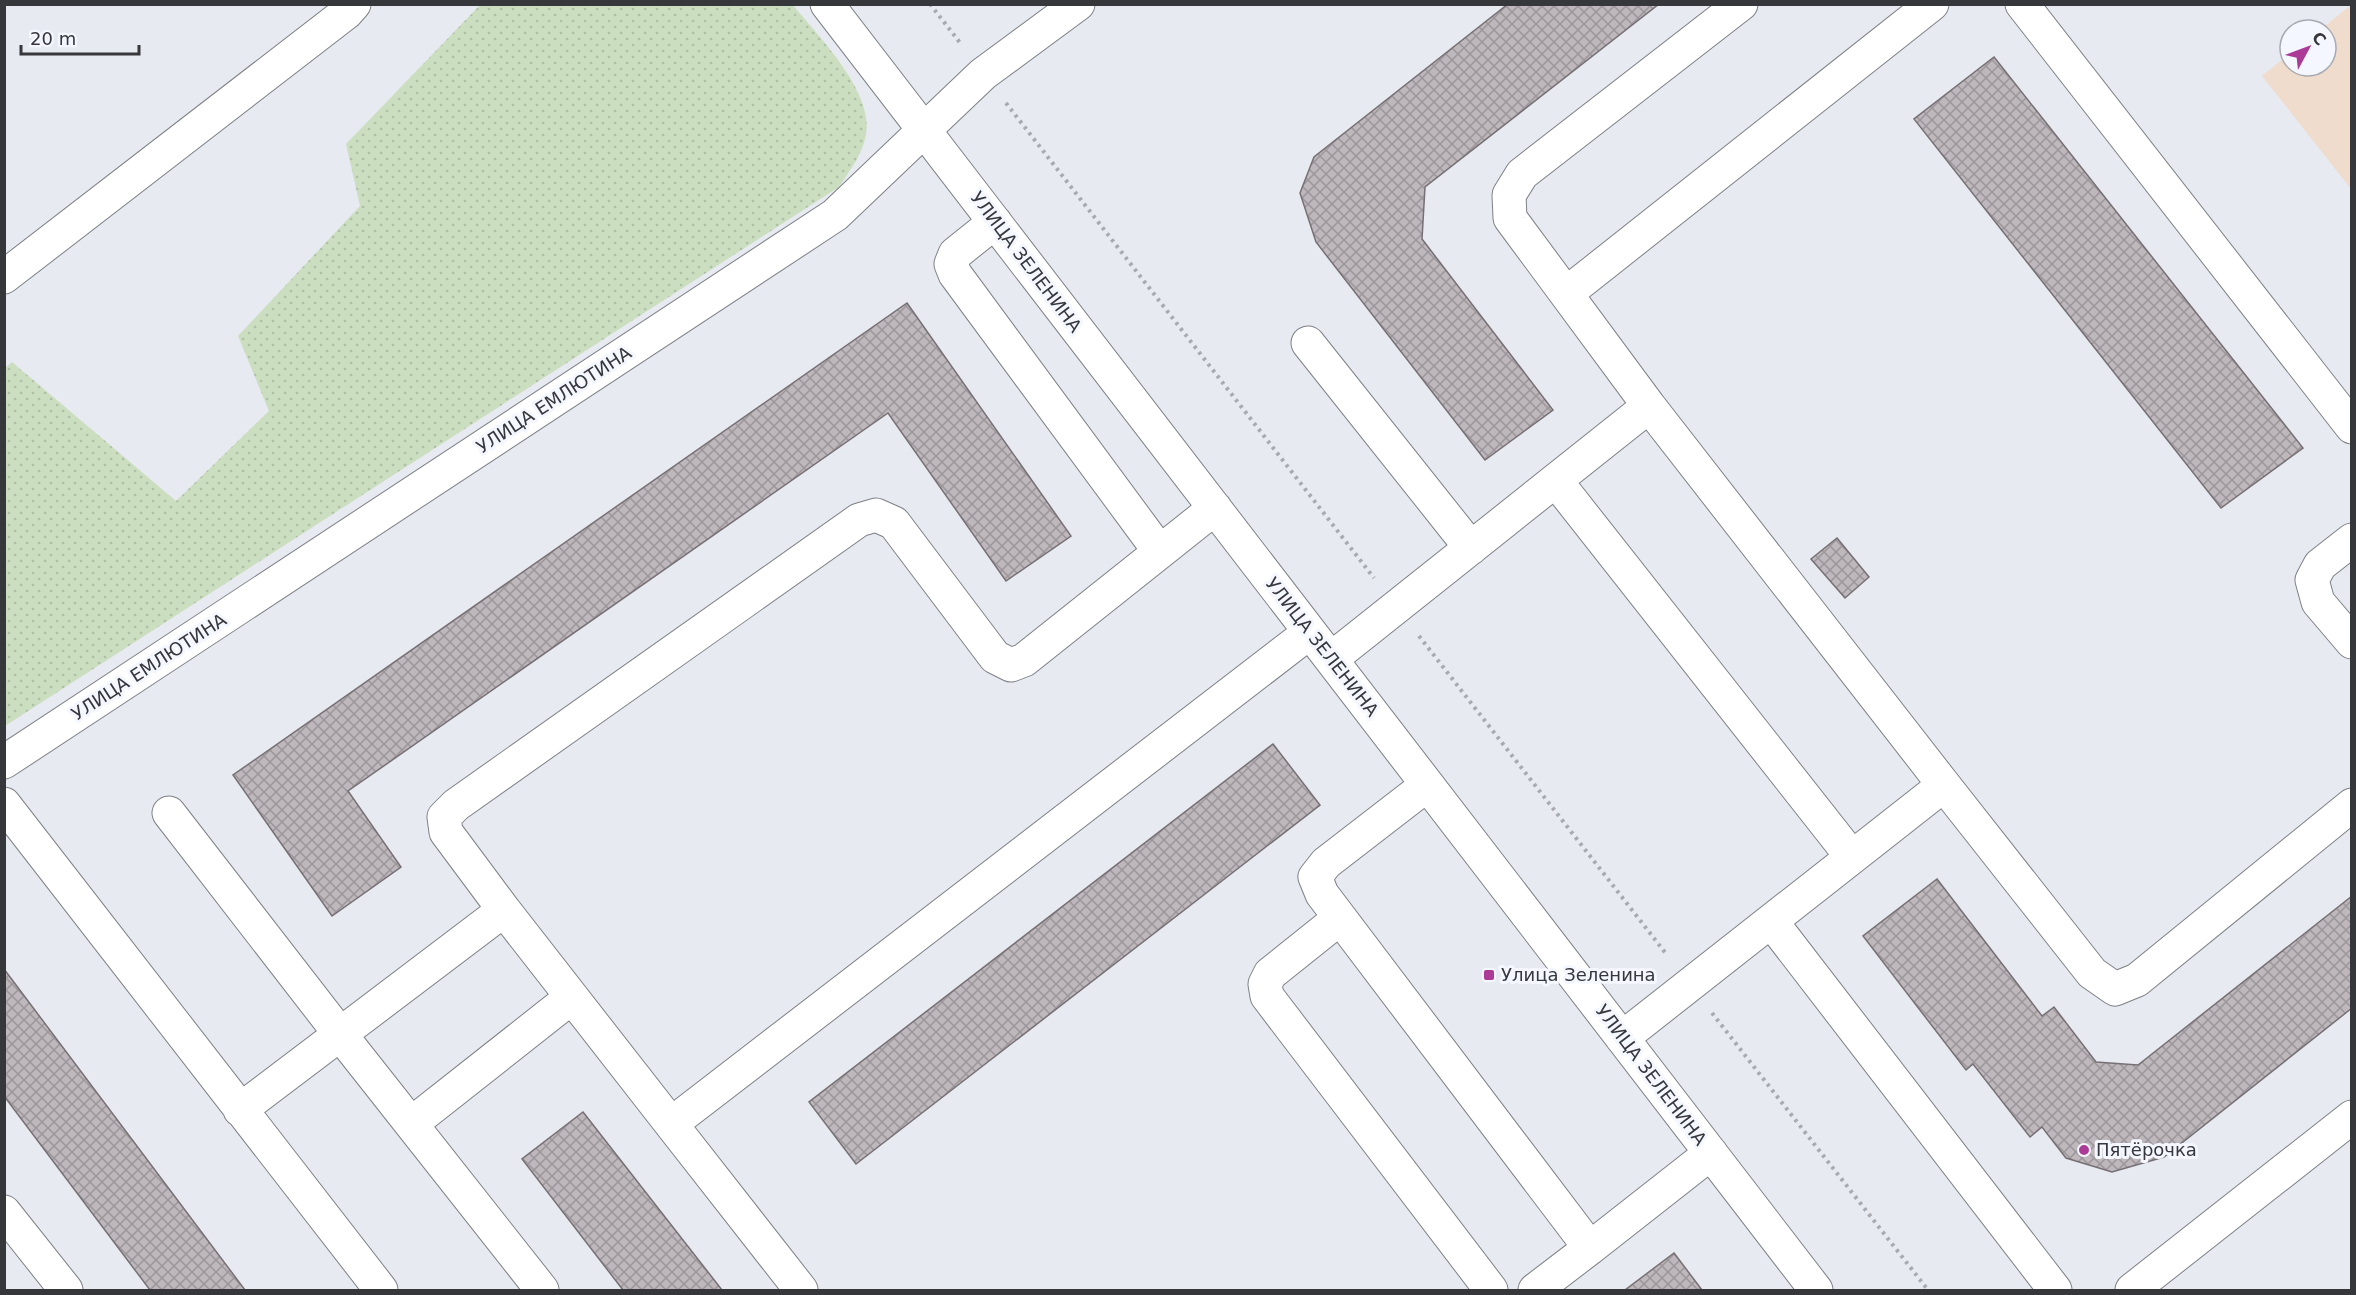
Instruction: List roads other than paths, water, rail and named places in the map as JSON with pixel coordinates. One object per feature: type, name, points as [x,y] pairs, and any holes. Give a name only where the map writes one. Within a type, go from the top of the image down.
[{"type":"street","name":"УЛИЦА ЗЕЛЕНИНА","points":[[827,4],[1816,1290]]},
{"type":"street","name":"УЛИЦА ЕМЛЮТИНА","points":[[4,762],[835,215],[983,74],[1078,4]]},
{"type":"street","points":[[1741,4],[1522,174],[1509,195],[1510,218],[1649,406],[2092,972],[2115,989],[2138,980],[2352,806]]},
{"type":"street","points":[[1567,293],[1932,4]]},
{"type":"street","points":[[2022,4],[2352,427]]},
{"type":"street","points":[[4,277],[346,8]]},
{"type":"street","points":[[995,222],[955,254],[951,264],[955,274],[1160,552]]},
{"type":"street","points":[[1308,343],[1471,548]]},
{"type":"street","points":[[1331,659],[1649,406]]},
{"type":"street","points":[[1556,480],[1852,857]]},
{"type":"street","points":[[801,1290],[504,910],[446,832],[444,817],[456,805],[859,520],[876,514],[894,523],[995,657],[1011,665],[1024,660],[1215,508]]},
{"type":"street","points":[[2352,540],[2320,565],[2312,580],[2318,602],[2352,642]]},
{"type":"street","points":[[671,1124],[1310,632]]},
{"type":"street","points":[[1427,785],[1326,863],[1315,877],[1322,894],[1590,1248]]},
{"type":"street","points":[[1622,1038],[1944,785]]},
{"type":"street","points":[[4,804],[381,1290]]},
{"type":"street","points":[[169,813],[542,1290]]},
{"type":"street","points":[[240,1110],[504,910]]},
{"type":"street","points":[[1340,918],[1270,974],[1265,984],[1267,996],[1491,1290]]},
{"type":"street","points":[[1771,921],[2055,1290]]},
{"type":"street","points":[[411,1124],[572,997]]},
{"type":"street","points":[[2144,1287],[2352,1117]]},
{"type":"street","points":[[1535,1290],[1711,1153]]},
{"type":"street","points":[[4,1212],[66,1290]]},
{"type":"place","name":"Улица Зеленина","points":[[1489,975]]},
{"type":"place","name":"Пятёрочка","points":[[2084,1150]]}]
